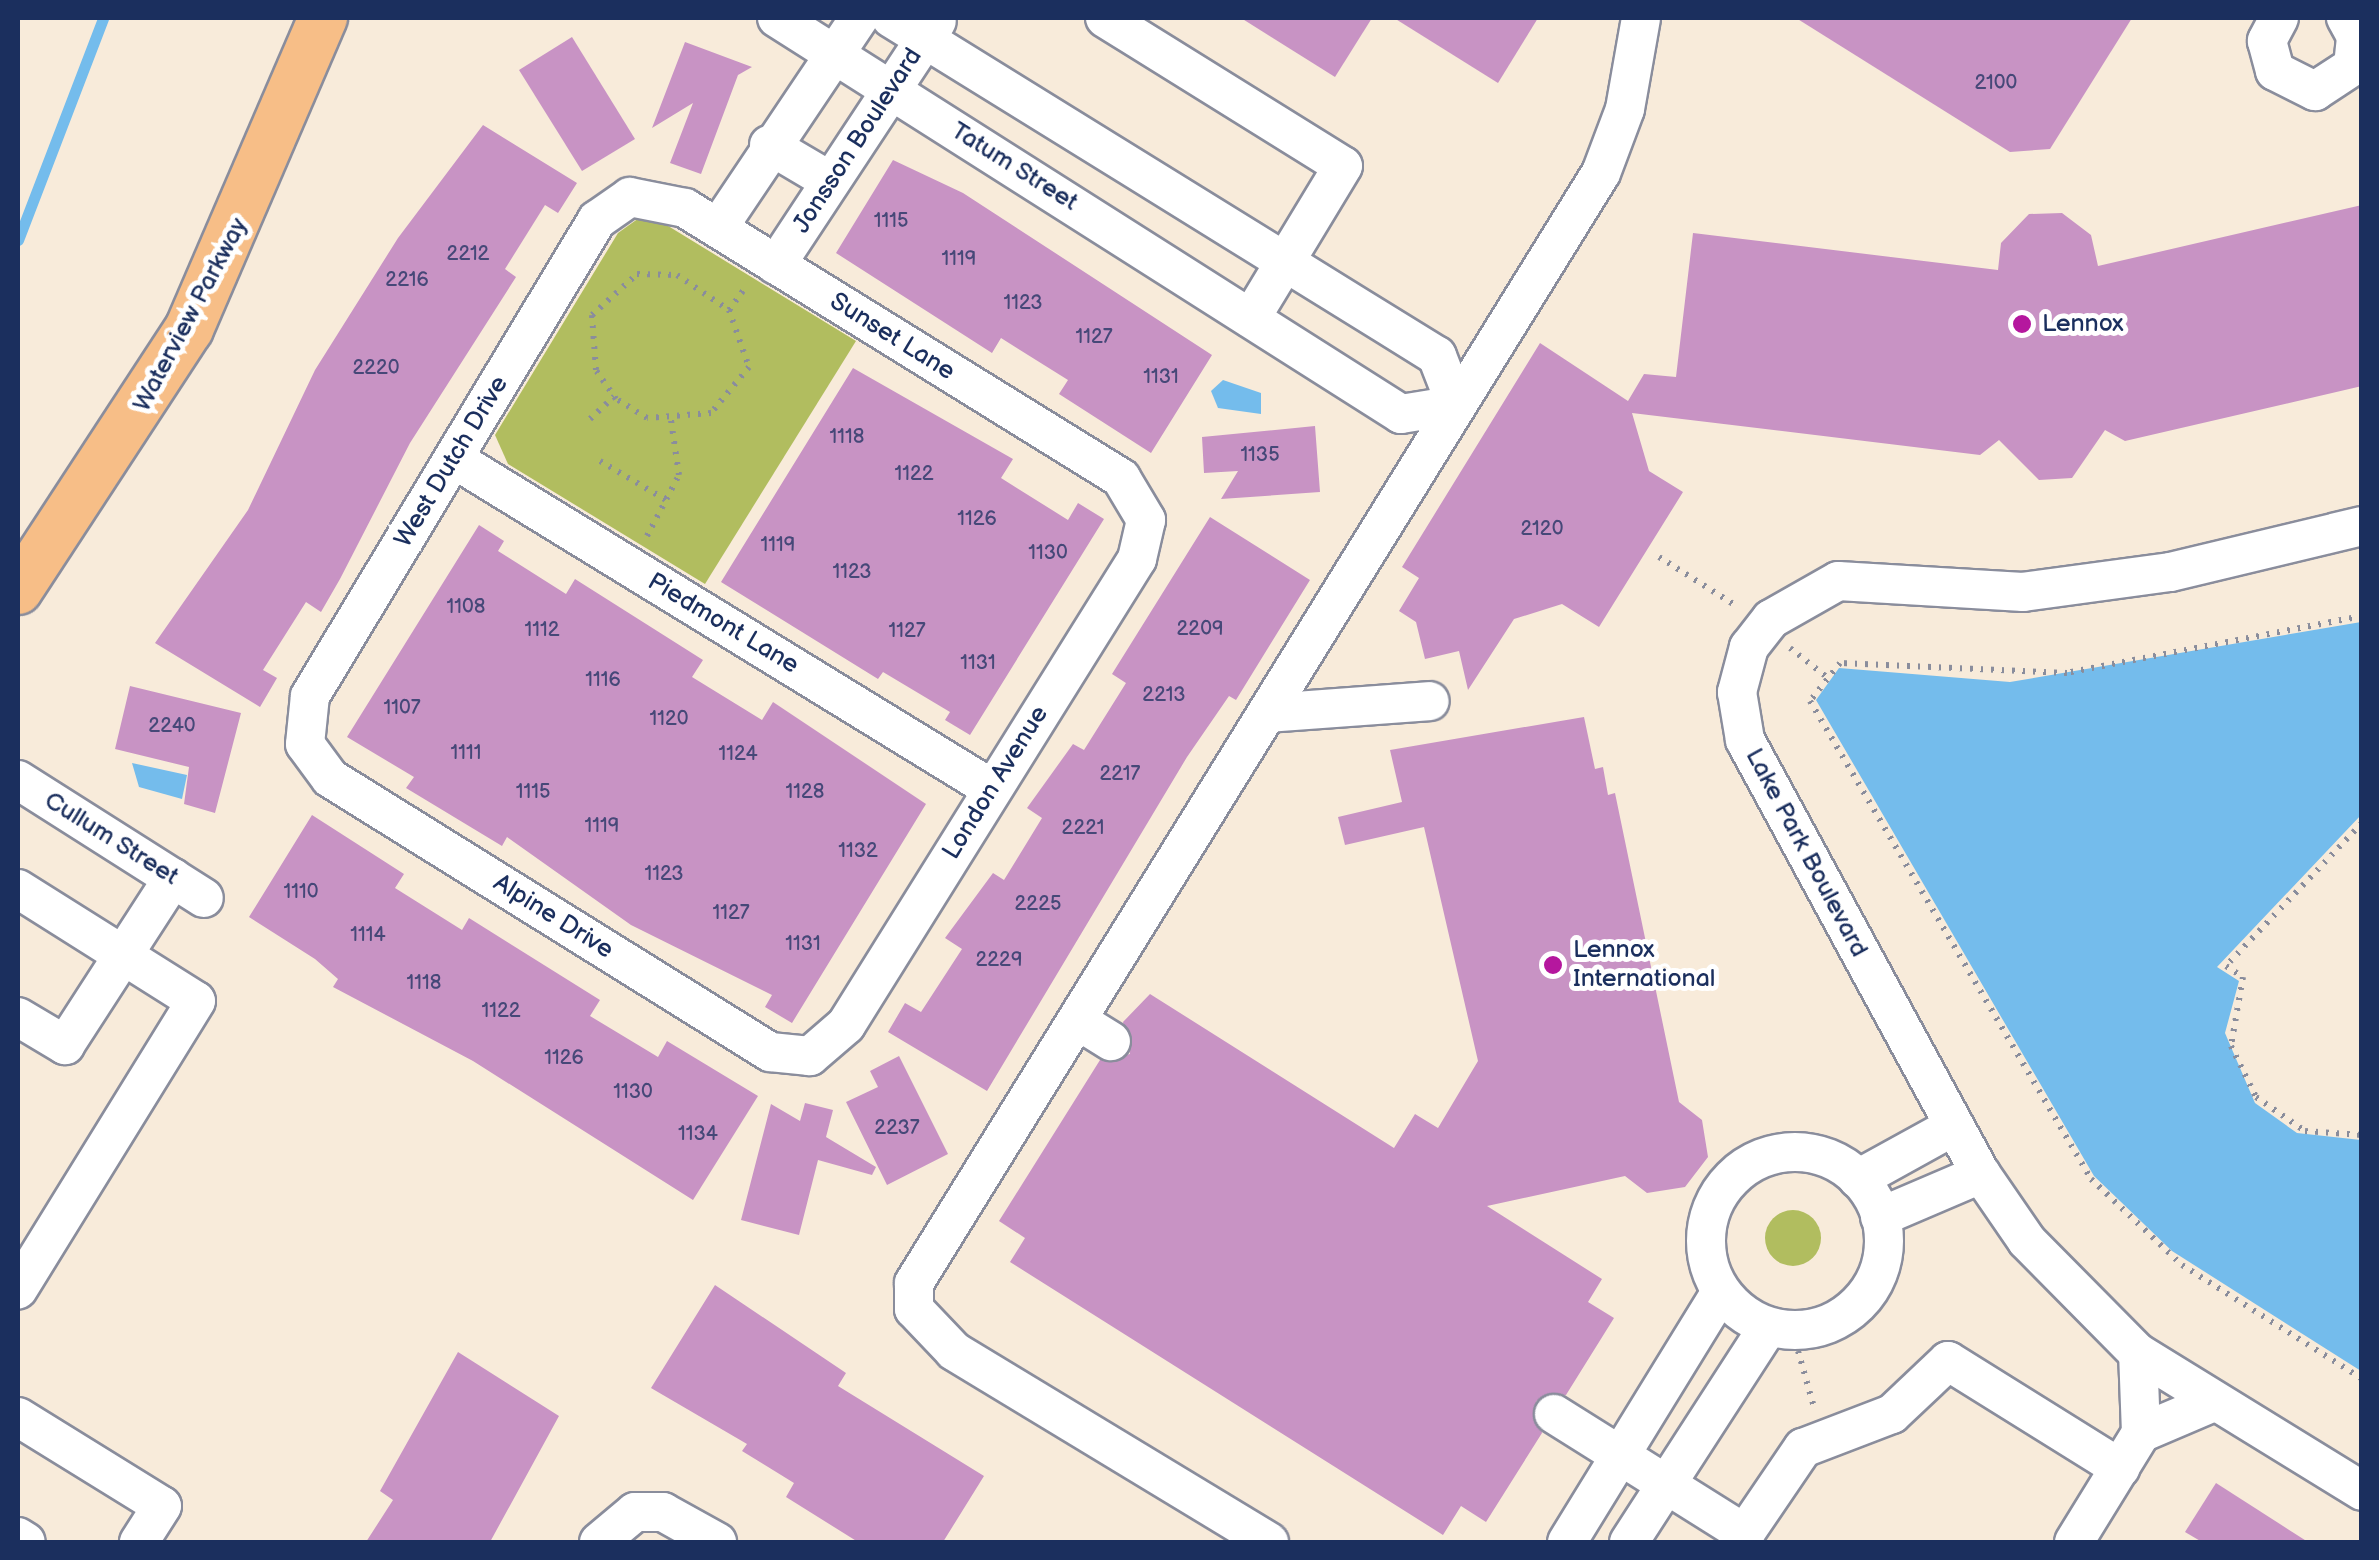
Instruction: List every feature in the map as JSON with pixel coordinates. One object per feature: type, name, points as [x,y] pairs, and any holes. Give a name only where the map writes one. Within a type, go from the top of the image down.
[{"type":"main road","name":"Waterview Parkway","points":[[18,590],[190,329],[323,18]]},
{"type":"street","name":"Tatum Street","points":[[777,18],[1401,414],[1456,405]]},
{"type":"street","points":[[718,228],[769,145],[859,18]]},
{"type":"street","points":[[891,18],[932,28],[1286,262],[1437,356],[1456,405]]},
{"type":"street","points":[[1105,18],[1343,166],[1251,318]]},
{"type":"street","points":[[1269,1542],[954,1351],[914,1309],[914,1283],[1601,173],[1625,109],[1641,18]]},
{"type":"street","points":[[2279,18],[2268,41],[2275,71],[2315,91],[2353,66],[2348,19]]},
{"type":"street","name":"Jonsson Boulevard","points":[[772,262],[932,28]]},
{"type":"street","points":[[769,145],[830,181]]},
{"type":"street","name":"Sunset Lane","points":[[630,197],[668,201],[718,228],[1121,478],[1141,502]]},
{"type":"street","name":"West Dutch Drive","points":[[305,744],[310,696],[597,220],[630,197]]},
{"type":"street","name":"Piedmont Lane","points":[[454,459],[992,789]]},
{"type":"street","name":"London Avenue","points":[[818,1052],[846,1025],[1138,558],[1141,502]]},
{"type":"street","name":"Lake Park Boulevard","points":[[2362,526],[2170,572],[2023,592],[1838,581],[1802,594],[1749,647],[1737,692],[1745,740],[1981,1174],[2083,1306],[2138,1353],[2362,1491]]},
{"type":"street","points":[[1268,713],[1430,700]]},
{"type":"street","name":"Alpine Drive","points":[[305,744],[330,778],[770,1052],[818,1052]]},
{"type":"street","name":"Cullum Street","points":[[18,780],[189,888],[122,955]]},
{"type":"street","points":[[18,889],[196,1001],[18,1289]]},
{"type":"street","points":[[18,1016],[65,1045],[122,955]]},
{"type":"street","points":[[1078,1020],[1112,1042]]},
{"type":"street","points":[[1858,1178],[1954,1126]]},
{"type":"street","points":[[1806,1152],[1858,1178],[1880,1217],[1883,1258],[1865,1296],[1833,1322],[1780,1329],[1721,1292],[1708,1266],[1711,1208],[1748,1164],[1806,1152]]},
{"type":"street","points":[[1880,1217],[1981,1174]]},
{"type":"street","points":[[1567,1542],[1721,1292]]},
{"type":"street","points":[[1629,1542],[1665,1484],[1780,1329]]},
{"type":"street","points":[[2074,1542],[2141,1433],[2138,1353]]},
{"type":"street","points":[[1554,1414],[1742,1538],[1787,1466],[1823,1438],[1892,1414],[1948,1361],[2120,1468]]},
{"type":"street","points":[[2141,1433],[2214,1402]]},
{"type":"street","points":[[18,1417],[162,1506],[139,1542]]},
{"type":"street","points":[[599,1542],[635,1512],[663,1512],[717,1542]]},
{"type":"street","points":[[18,1538],[26,1542]]},
{"type":"path","points":[[728,310],[772,262]]},
{"type":"path","points":[[660,271],[713,292],[728,310],[748,352],[742,381],[711,413],[671,420],[614,397],[596,370],[590,329],[608,291],[660,271]]},
{"type":"path","points":[[590,419],[614,397]]},
{"type":"path","points":[[629,566],[679,475],[671,420]]},
{"type":"path","points":[[600,461],[666,500]]},
{"type":"path","points":[[1659,556],[1749,613]]},
{"type":"path","points":[[2362,616],[2067,674],[1840,663],[1810,701],[2091,1178],[2182,1265],[2362,1379]]},
{"type":"path","points":[[1798,654],[1828,678]]},
{"type":"path","points":[[2362,822],[2226,966],[2243,977],[2231,1046],[2256,1097],[2305,1132],[2362,1134]]},
{"type":"path","points":[[1780,1329],[1823,1438]]},
{"type":"green space","points":[[639,218],[660,221],[856,341],[705,584],[508,464],[495,435],[618,233]]},
{"type":"green space","points":[[1793,1210],[1813,1218],[1821,1238],[1813,1258],[1793,1266],[1773,1258],[1765,1238],[1773,1218]]},
{"type":"water","points":[[1223,380],[1261,393],[1261,414],[1218,408],[1211,391]]},
{"type":"water","points":[[2361,622],[2361,815],[2217,967],[2239,981],[2225,1033],[2255,1103],[2297,1133],[2361,1140],[2361,1371],[2172,1251],[2094,1176],[1816,700],[1839,668],[2010,682]]},
{"type":"water","points":[[132,763],[187,775],[182,799],[139,787]]},
{"type":"building","points":[[1241,18],[1372,18],[1335,77]]},
{"type":"building","points":[[1394,18],[1538,18],[1498,83]]},
{"type":"building","points":[[1796,18],[2132,18],[2050,149],[2010,152]]},
{"type":"building","points":[[572,37],[635,139],[582,171],[519,70]]},
{"type":"building","points":[[685,42],[752,67],[738,75],[701,174],[670,163],[693,103],[652,128]]},
{"type":"building","points":[[483,125],[577,183],[558,213],[545,205],[505,269],[516,277],[410,443],[321,612],[306,602],[263,670],[277,678],[260,707],[155,643],[248,510],[315,370],[398,238]]},
{"type":"building","points":[[893,160],[963,193],[1212,355],[1151,453],[1059,394],[1068,380],[1001,338],[992,353],[836,253]]},
{"type":"building","name":"Lennox","points":[[2362,205],[2362,386],[2125,441],[2105,430],[2072,478],[2039,480],[1999,440],[1980,455],[1632,413],[1649,471],[1683,492],[1599,627],[1562,604],[1514,619],[1468,690],[1459,651],[1425,659],[1416,622],[1399,611],[1419,578],[1402,567],[1540,343],[1628,401],[1644,374],[1676,377],[1693,233],[1998,270],[2001,243],[2029,214],[2062,213],[2091,235],[2098,266]]},
{"type":"building","points":[[853,368],[1013,459],[1001,478],[1068,520],[1078,503],[1104,519],[970,735],[945,720],[950,712],[883,672],[878,679],[721,582]]},
{"type":"building","points":[[1315,426],[1320,492],[1221,499],[1238,471],[1204,473],[1202,437]]},
{"type":"building","points":[[1210,517],[1310,580],[1236,700],[1229,696],[1187,757],[987,1091],[888,1032],[905,1003],[921,1012],[962,949],[945,938],[993,873],[1004,880],[1042,818],[1027,808],[1073,744],[1084,750],[1126,683],[1112,674]]},
{"type":"building","points":[[479,525],[504,541],[498,551],[566,594],[575,579],[703,660],[692,677],[762,720],[773,702],[926,804],[792,1023],[765,1007],[772,995],[631,925],[507,837],[502,846],[406,788],[414,777],[347,737]]},
{"type":"building","points":[[130,686],[241,713],[215,813],[184,804],[189,767],[115,749]]},
{"type":"building","points":[[1584,717],[1595,769],[1603,767],[1608,795],[1615,793],[1679,1102],[1702,1120],[1708,1157],[1685,1187],[1647,1193],[1625,1176],[1487,1206],[1602,1279],[1588,1302],[1614,1318],[1566,1395],[1536,1401],[1542,1433],[1486,1522],[1461,1506],[1443,1535],[1010,1262],[1025,1238],[999,1221],[1100,1060],[1130,1054],[1123,1022],[1150,994],[1394,1148],[1415,1114],[1438,1128],[1478,1061],[1424,827],[1345,845],[1338,817],[1402,802],[1390,750]]},
{"type":"building","points":[[312,815],[404,874],[395,888],[462,930],[469,918],[600,1000],[590,1016],[658,1057],[667,1041],[758,1096],[693,1200],[473,1061],[333,987],[338,979],[315,959],[249,917]]},
{"type":"building","points":[[899,1056],[948,1154],[887,1185],[846,1102],[878,1087],[870,1071]]},
{"type":"building","points":[[805,1103],[833,1110],[826,1137],[876,1167],[872,1175],[818,1160],[799,1235],[741,1220],[771,1104],[800,1121]]},
{"type":"building","points":[[715,1285],[846,1373],[838,1386],[984,1476],[943,1542],[858,1542],[786,1497],[794,1483],[742,1451],[747,1444],[651,1388]]},
{"type":"building","points":[[458,1352],[559,1416],[490,1542],[366,1542],[393,1500],[380,1491]]},
{"type":"building","points":[[2216,1483],[2308,1542],[2202,1542],[2185,1532]]},
{"type":"waterway","points":[[18,240],[103,18]]},
{"type":"place","name":"Lennox","points":[[2022,324]]},
{"type":"place","name":"Lennox International","points":[[1553,965]]}]
